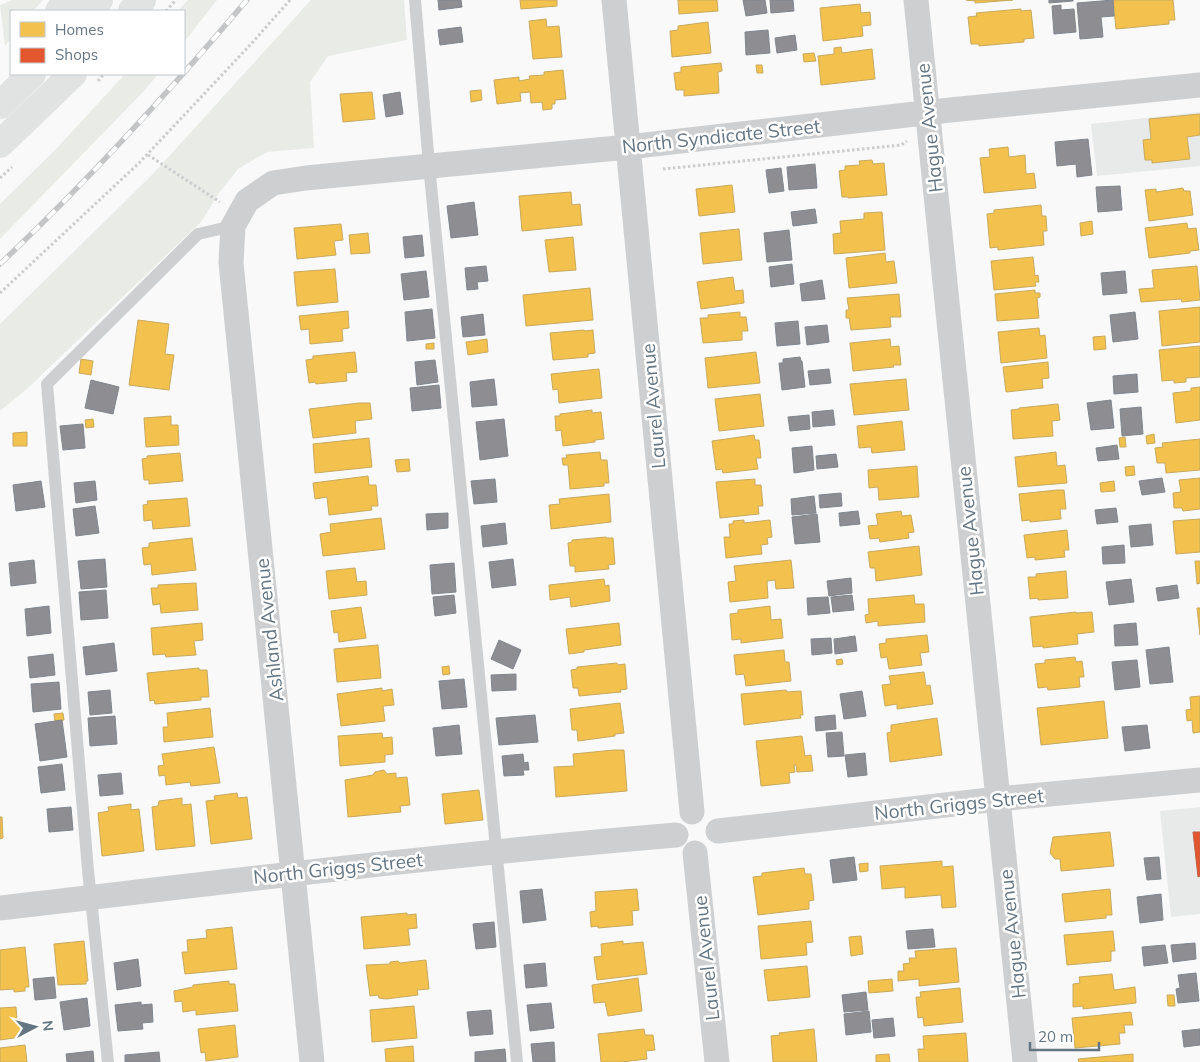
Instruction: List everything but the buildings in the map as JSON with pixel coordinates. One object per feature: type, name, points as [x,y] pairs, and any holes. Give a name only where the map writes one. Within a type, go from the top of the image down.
[{"type":"main road","points":[[89,10],[99,0]]},
{"type":"main road","points":[[133,10],[142,0]]},
{"type":"main road","points":[[0,86],[10,73]]},
{"type":"main road","points":[[0,105],[31,75]]},
{"type":"main road","points":[[0,144],[72,75]]},
{"type":"street","name":"Laurel Avenue","points":[[614,0],[692,812]]},
{"type":"street","name":"Hague Avenue","points":[[916,0],[1025,1062]]},
{"type":"street","name":"North Syndicate Street","points":[[240,214],[273,183],[306,178],[628,147],[927,113],[1200,85]]},
{"type":"street","name":"Ashland Avenue","points":[[240,214],[231,263],[312,1062]]},
{"type":"street","name":"North Griggs Street","points":[[718,831],[998,799],[1200,780]]},
{"type":"street","points":[[692,812],[706,814],[716,824],[718,831],[714,844],[706,851],[695,853],[684,849],[679,844],[676,835],[677,825],[680,820],[692,812]]},
{"type":"street","name":"North Griggs Street","points":[[0,908],[496,851],[676,835]]},
{"type":"street","name":"Laurel Avenue","points":[[695,853],[717,1062]]},
{"type":"lane","points":[[415,0],[429,165],[517,1062]]},
{"type":"lane","points":[[108,1062],[91,897],[47,384],[198,234],[240,214]]},
{"type":"path","points":[[166,10],[176,0]]},
{"type":"path","points":[[0,293],[148,154],[252,44],[290,0]]},
{"type":"path","points":[[664,169],[902,145],[908,141]]},
{"type":"path","points":[[148,154],[240,214]]},
{"type":"shaded area","points":[[12,0],[43,0],[34,10],[10,10],[10,39],[5,46],[0,5]]},
{"type":"shaded area","points":[[188,0],[217,0],[185,41],[185,10],[179,10]]},
{"type":"shaded area","points":[[311,0],[404,0],[407,40],[328,56],[310,82],[314,148],[267,152],[238,169],[219,193],[201,222],[28,388],[0,411],[0,324],[153,174]]},
{"type":"shaded area","points":[[124,75],[157,75],[144,91],[0,239],[0,204],[57,148]]},
{"type":"shaded area","points":[[1200,112],[1200,166],[1097,176],[1091,124]]},
{"type":"shaded area","points":[[1200,807],[1200,914],[1171,917],[1160,811]]},
{"type":"railway","points":[[185,71],[247,0]]},
{"type":"railway","points":[[0,264],[65,201],[182,75]]}]
